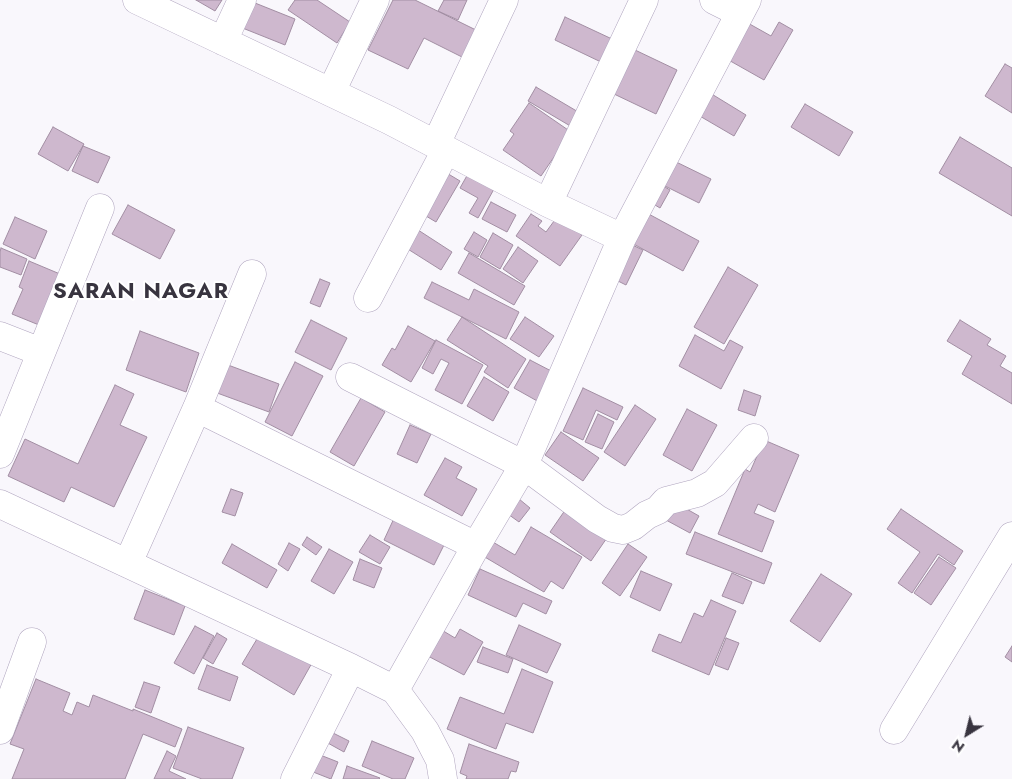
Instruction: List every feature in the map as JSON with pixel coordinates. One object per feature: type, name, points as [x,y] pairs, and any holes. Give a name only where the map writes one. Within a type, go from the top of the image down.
[{"type":"street","points":[[137,0],[389,120],[548,203],[622,238]]},
{"type":"street","points":[[223,41],[242,0]]},
{"type":"street","points":[[331,92],[375,0]]},
{"type":"street","points":[[368,298],[441,147],[504,0]]},
{"type":"street","points":[[548,203],[644,0]]},
{"type":"street","points":[[395,690],[476,546],[524,466],[622,238],[744,7],[714,0]]},
{"type":"street","points":[[0,454],[100,208]]},
{"type":"street","points":[[128,563],[197,408],[252,274]]},
{"type":"street","points":[[0,336],[41,352]]},
{"type":"street","points":[[350,377],[524,466],[598,519],[613,528],[623,530],[658,510],[666,501],[697,493],[715,483],[754,438]]},
{"type":"street","points":[[197,408],[476,546]]},
{"type":"street","points":[[0,504],[395,690],[426,731],[440,760],[443,779]]},
{"type":"street","points":[[894,730],[1012,536]]},
{"type":"street","points":[[0,730],[32,642]]},
{"type":"street","points":[[295,779],[350,668]]},
{"type":"building","points":[[196,0],[222,0],[215,11]]},
{"type":"building","points":[[295,0],[317,0],[350,22],[337,43],[288,10]]},
{"type":"building","points":[[393,0],[415,0],[480,32],[466,59],[424,38],[408,69],[368,50]]},
{"type":"building","points":[[444,0],[467,0],[458,20],[438,11]]},
{"type":"building","points":[[250,1],[295,19],[285,45],[240,27]]},
{"type":"building","points":[[565,17],[612,39],[601,62],[555,40]]},
{"type":"building","points":[[746,22],[771,36],[779,22],[793,30],[764,80],[725,58]]},
{"type":"building","points":[[635,50],[677,70],[656,114],[614,94]]},
{"type":"building","points":[[1005,64],[1012,68],[1012,113],[985,96]]},
{"type":"building","points":[[536,87],[580,113],[572,127],[528,101]]},
{"type":"building","points":[[710,93],[746,115],[734,136],[698,115]]},
{"type":"building","points":[[529,103],[571,132],[541,176],[503,150],[514,134],[510,131]]},
{"type":"building","points":[[805,104],[853,132],[839,156],[791,127]]},
{"type":"building","points":[[53,127],[84,144],[68,171],[38,154]]},
{"type":"building","points":[[960,137],[1012,168],[1012,216],[939,173]]},
{"type":"building","points":[[83,146],[110,157],[98,183],[72,171]]},
{"type":"building","points":[[668,158],[711,179],[699,203],[657,182]]},
{"type":"building","points":[[473,165],[499,180],[478,218],[469,213],[478,198],[460,188]]},
{"type":"building","points":[[445,172],[460,181],[436,222],[421,213]]},
{"type":"building","points":[[655,181],[670,190],[660,208],[645,199]]},
{"type":"building","points":[[491,202],[516,215],[507,232],[482,219]]},
{"type":"building","points":[[128,205],[175,230],[160,259],[112,234]]},
{"type":"building","points":[[643,211],[699,241],[683,271],[628,241]]},
{"type":"building","points":[[531,214],[542,221],[538,226],[546,232],[557,217],[582,235],[560,266],[516,236]]},
{"type":"building","points":[[15,217],[47,231],[35,259],[3,244]]},
{"type":"building","points":[[415,228],[452,252],[441,270],[403,246]]},
{"type":"building","points":[[474,232],[487,240],[478,257],[464,249]]},
{"type":"building","points":[[493,233],[513,245],[500,269],[480,257]]},
{"type":"building","points":[[628,243],[643,250],[626,285],[612,278]]},
{"type":"building","points":[[518,247],[538,261],[523,283],[503,269]]},
{"type":"building","points":[[1,248],[27,259],[21,275],[0,267]]},
{"type":"building","points":[[469,253],[525,286],[514,305],[458,273]]},
{"type":"building","points":[[29,261],[60,274],[39,325],[12,314],[23,289],[19,287]]},
{"type":"building","points":[[728,267],[758,285],[724,344],[694,327]]},
{"type":"building","points":[[320,279],[330,283],[320,307],[310,303]]},
{"type":"building","points":[[432,282],[469,300],[474,289],[519,312],[506,339],[424,298]]},
{"type":"building","points":[[462,317],[526,359],[508,388],[484,372],[488,366],[447,340]]},
{"type":"building","points":[[525,317],[554,336],[539,357],[510,339]]},
{"type":"building","points":[[311,320],[347,338],[331,370],[295,352]]},
{"type":"building","points":[[960,320],[991,339],[987,345],[1006,356],[1000,366],[1012,373],[1012,404],[962,374],[972,356],[947,341]]},
{"type":"building","points":[[408,326],[435,341],[411,382],[382,365],[392,348],[395,350]]},
{"type":"building","points":[[140,331],[199,353],[186,392],[126,370]]},
{"type":"building","points":[[695,335],[724,351],[730,340],[743,347],[721,389],[679,366]]},
{"type":"building","points":[[436,340],[483,365],[462,404],[435,390],[449,363],[441,359],[433,374],[422,368]]},
{"type":"building","points":[[530,360],[555,373],[539,402],[514,388]]},
{"type":"building","points":[[220,362],[279,384],[269,412],[209,390]]},
{"type":"building","points":[[295,362],[323,376],[292,436],[265,422]]},
{"type":"building","points":[[484,377],[509,392],[493,421],[467,406]]},
{"type":"building","points":[[115,385],[134,394],[120,425],[147,437],[114,507],[71,487],[64,502],[8,476],[25,439],[78,464]]},
{"type":"building","points":[[583,388],[623,407],[617,420],[596,410],[583,440],[563,431]]},
{"type":"building","points":[[744,390],[761,396],[755,416],[738,410]]},
{"type":"building","points":[[361,398],[385,412],[354,466],[330,452]]},
{"type":"building","points":[[635,405],[656,419],[625,466],[604,452]]},
{"type":"building","points":[[687,409],[717,425],[692,471],[663,455]]},
{"type":"building","points":[[598,414],[614,422],[602,449],[585,442]]},
{"type":"building","points":[[410,425],[431,434],[417,463],[397,454]]},
{"type":"building","points":[[561,432],[599,458],[583,481],[545,455]]},
{"type":"building","points":[[764,440],[799,455],[775,512],[758,504],[754,513],[774,521],[762,552],[718,534],[745,469],[750,472]]},
{"type":"building","points":[[445,458],[462,467],[456,478],[477,489],[462,516],[424,495]]},
{"type":"building","points":[[231,489],[243,493],[235,516],[222,512]]},
{"type":"building","points":[[513,494],[530,508],[519,522],[501,509]]},
{"type":"building","points":[[570,503],[611,532],[591,561],[550,532]]},
{"type":"building","points":[[676,503],[699,516],[690,533],[666,520]]},
{"type":"building","points":[[901,509],[963,551],[954,565],[938,554],[912,593],[898,583],[920,552],[887,529]]},
{"type":"building","points":[[396,514],[447,539],[434,565],[384,540]]},
{"type":"building","points":[[531,527],[582,557],[563,589],[551,581],[544,592],[478,553],[486,538],[515,555]]},
{"type":"building","points":[[695,532],[772,563],[764,584],[686,554]]},
{"type":"building","points":[[370,535],[390,547],[380,564],[359,552]]},
{"type":"building","points":[[307,537],[322,547],[316,555],[302,545]]},
{"type":"building","points":[[289,543],[300,549],[288,571],[278,564]]},
{"type":"building","points":[[232,544],[277,570],[267,588],[222,563]]},
{"type":"building","points":[[628,544],[647,557],[620,596],[602,583]]},
{"type":"building","points":[[329,549],[353,562],[334,594],[311,581]]},
{"type":"building","points":[[939,557],[956,568],[931,605],[914,593]]},
{"type":"building","points":[[360,559],[382,568],[374,588],[353,580]]},
{"type":"building","points":[[480,569],[552,601],[546,614],[523,603],[516,617],[468,595]]},
{"type":"building","points":[[641,571],[672,584],[660,611],[630,597]]},
{"type":"building","points":[[732,573],[752,582],[743,604],[722,596]]},
{"type":"building","points":[[821,574],[852,594],[820,642],[790,621]]},
{"type":"building","points":[[145,590],[185,606],[174,635],[134,619]]},
{"type":"building","points":[[711,600],[736,611],[709,675],[652,651],[659,634],[681,643],[694,613],[703,617]]},
{"type":"building","points":[[266,624],[317,654],[294,695],[242,664]]},
{"type":"building","points":[[519,625],[561,644],[547,673],[506,655]]},
{"type":"building","points":[[195,626],[214,636],[194,674],[174,663]]},
{"type":"building","points":[[440,629],[455,638],[460,629],[483,642],[464,675],[426,655]]},
{"type":"building","points":[[217,633],[227,639],[213,664],[203,658]]},
{"type":"building","points":[[726,638],[739,643],[728,670],[715,665]]},
{"type":"building","points":[[1012,646],[1012,662],[1005,657]]},
{"type":"building","points":[[483,647],[513,659],[508,673],[477,662]]},
{"type":"building","points":[[207,665],[238,677],[230,701],[198,689]]},
{"type":"building","points":[[522,669],[553,682],[533,733],[506,723],[496,749],[447,729],[460,697],[504,714]]},
{"type":"building","points":[[36,679],[70,693],[63,711],[72,715],[77,702],[89,707],[93,695],[182,729],[175,747],[143,734],[125,779],[12,779],[24,749],[10,744]]},
{"type":"building","points":[[144,682],[160,687],[151,713],[135,707]]},
{"type":"building","points":[[188,727],[244,748],[232,779],[202,779],[173,768]]},
{"type":"building","points":[[331,732],[349,741],[344,752],[326,742]]},
{"type":"building","points":[[372,741],[414,758],[405,779],[393,779],[362,766]]},
{"type":"building","points":[[469,744],[519,762],[516,772],[511,771],[508,779],[466,779],[467,776],[460,773]]},
{"type":"building","points":[[167,751],[176,756],[169,771],[186,779],[154,779]]},
{"type":"building","points":[[310,751],[338,762],[331,779],[303,768]]},
{"type":"building","points":[[347,766],[380,778],[343,779]]},
{"type":"district","name":"SARAN NAGAR","points":[[141,293]]}]
